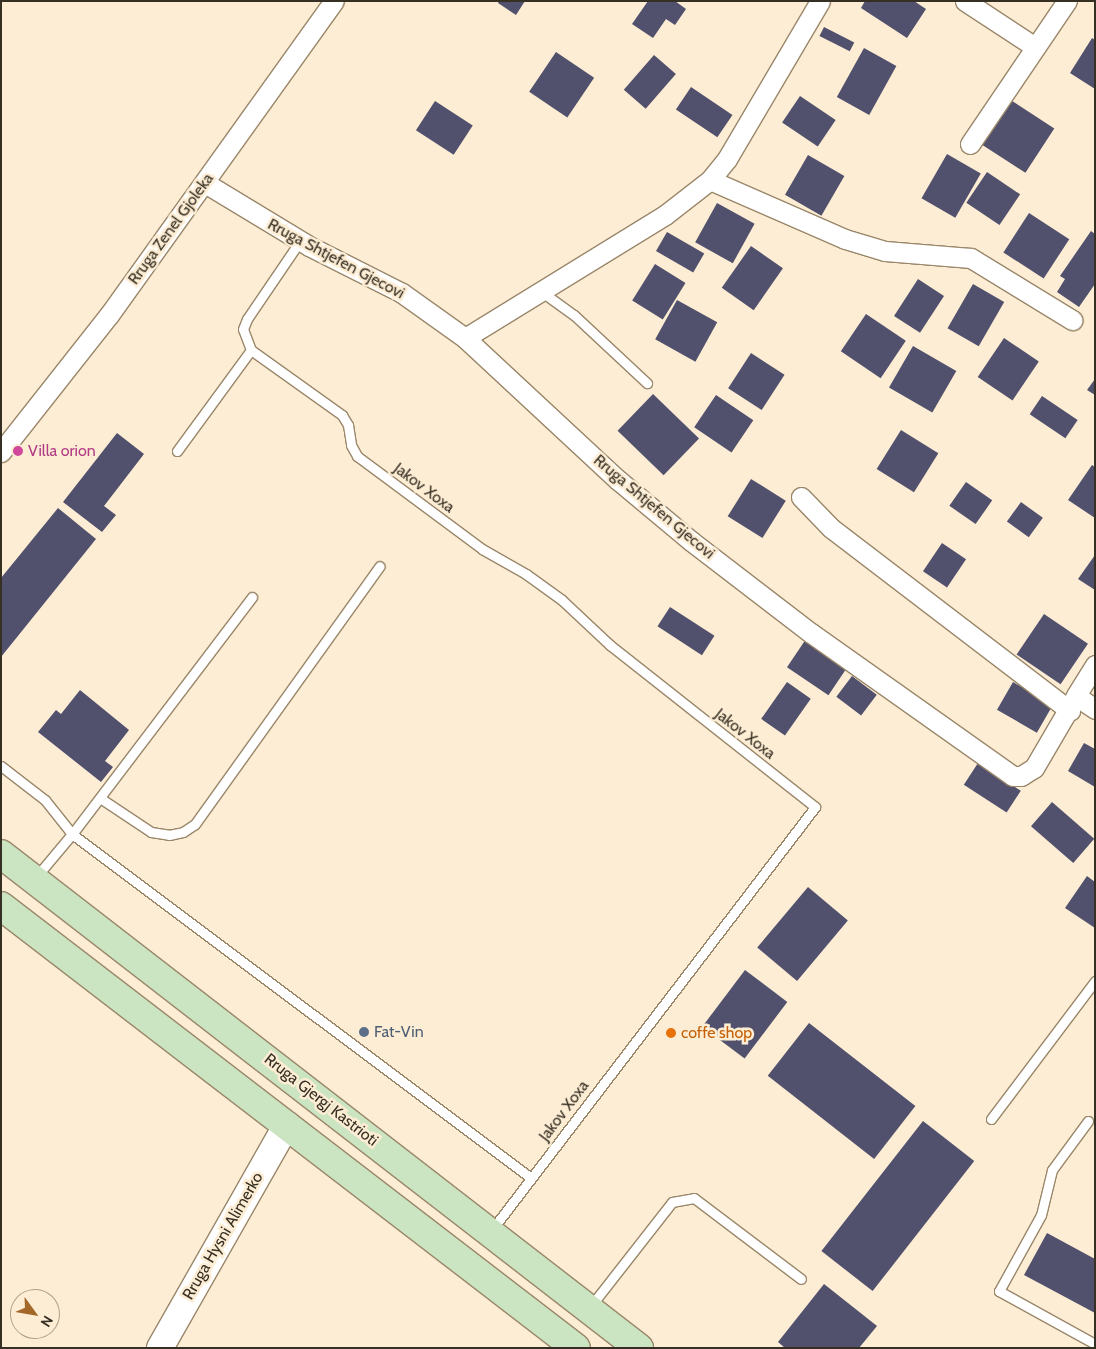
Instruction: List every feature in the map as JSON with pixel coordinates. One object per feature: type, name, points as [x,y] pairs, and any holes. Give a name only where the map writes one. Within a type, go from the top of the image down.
[{"type":"main road","name":"Rruga Gjergj Kastrioti","points":[[1,854],[639,1348]]},
{"type":"main road","points":[[1,906],[576,1348]]},
{"type":"main road","name":"Rruga Hysni Alimerko","points":[[160,1348],[287,1124]]},
{"type":"street","name":"Rruga Zenel Gjoleka","points":[[1,452],[206,183],[334,1]]},
{"type":"street","points":[[466,338],[690,199],[710,180],[741,136],[820,1]]},
{"type":"street","points":[[965,1],[1035,47]]},
{"type":"street","points":[[970,144],[1067,1]]},
{"type":"street","points":[[710,180],[845,240],[885,251],[971,258],[1072,320]]},
{"type":"street","name":"Rruga Shtjefen Gjecovi","points":[[206,183],[300,241],[402,293],[466,338],[618,480],[692,541],[819,639],[1013,776],[1029,773],[1034,768],[1073,704]]},
{"type":"street","points":[[802,497],[838,534],[1073,704],[1095,709]]},
{"type":"street","points":[[1073,704],[1095,665]]},
{"type":"lane","points":[[177,451],[250,350],[243,329],[247,319],[300,241]]},
{"type":"lane","points":[[542,292],[574,315],[647,383]]},
{"type":"lane","name":"Jakov Xoxa","points":[[250,350],[342,416],[348,424],[351,445],[357,456],[482,549],[526,574],[562,600],[610,645],[815,807],[490,1231]]},
{"type":"lane","points":[[100,798],[151,832],[169,835],[183,832],[195,824],[380,566]]},
{"type":"lane","points":[[34,879],[100,798],[252,596]]},
{"type":"lane","points":[[1,766],[45,800],[72,834],[531,1178]]},
{"type":"lane","points":[[991,1119],[1095,981]]},
{"type":"lane","points":[[1088,1121],[1052,1170],[1041,1215],[999,1291],[1095,1344]]},
{"type":"lane","points":[[589,1309],[672,1202],[694,1198],[800,1279]]},
{"type":"building","points":[[499,1],[525,1],[516,15],[498,3]]},
{"type":"building","points":[[648,1],[675,1],[686,9],[675,25],[666,19],[653,38],[632,24]]},
{"type":"building","points":[[865,1],[914,1],[926,9],[907,38],[861,8]]},
{"type":"building","points":[[824,27],[854,42],[850,51],[819,36]]},
{"type":"building","points":[[1092,38],[1095,40],[1095,89],[1070,73]]},
{"type":"building","points":[[864,48],[896,66],[869,115],[837,97]]},
{"type":"building","points":[[556,52],[594,78],[567,118],[529,92]]},
{"type":"building","points":[[654,55],[676,74],[646,109],[624,90]]},
{"type":"building","points":[[691,87],[732,115],[717,137],[676,109]]},
{"type":"building","points":[[800,96],[836,120],[818,147],[782,123]]},
{"type":"building","points":[[1009,99],[1054,128],[1025,173],[980,143]]},
{"type":"building","points":[[435,101],[473,126],[454,155],[416,130]]},
{"type":"building","points":[[947,154],[981,174],[955,218],[922,198]]},
{"type":"building","points":[[808,155],[844,176],[821,216],[785,195]]},
{"type":"building","points":[[987,172],[1020,194],[999,225],[966,203]]},
{"type":"building","points":[[717,203],[755,224],[733,263],[695,242]]},
{"type":"building","points":[[1029,213],[1069,239],[1044,279],[1003,252]]},
{"type":"building","points":[[1091,231],[1095,234],[1095,284],[1079,307],[1057,292],[1065,279],[1060,276]]},
{"type":"building","points":[[667,232],[704,254],[693,273],[656,251]]},
{"type":"building","points":[[751,246],[783,268],[754,310],[722,288]]},
{"type":"building","points":[[655,264],[686,283],[663,320],[632,300]]},
{"type":"building","points":[[918,279],[944,296],[920,333],[894,316]]},
{"type":"building","points":[[973,284],[1004,302],[979,346],[948,328]]},
{"type":"building","points":[[677,300],[717,322],[695,362],[655,339]]},
{"type":"building","points":[[866,314],[906,341],[881,378],[841,351]]},
{"type":"building","points":[[1004,338],[1039,361],[1013,400],[978,377]]},
{"type":"building","points":[[913,346],[956,371],[932,413],[889,388]]},
{"type":"building","points":[[751,353],[785,375],[762,410],[728,388]]},
{"type":"building","points":[[1095,379],[1095,395],[1087,390]]},
{"type":"building","points":[[653,394],[699,438],[664,475],[618,431]]},
{"type":"building","points":[[716,395],[753,420],[731,452],[694,427]]},
{"type":"building","points":[[1042,396],[1078,420],[1065,438],[1030,414]]},
{"type":"building","points":[[901,430],[938,453],[914,492],[877,469]]},
{"type":"building","points":[[117,433],[144,454],[104,506],[116,515],[102,532],[63,502]]},
{"type":"building","points":[[1092,465],[1095,467],[1095,518],[1068,500]]},
{"type":"building","points":[[751,479],[786,501],[762,538],[728,516]]},
{"type":"building","points":[[966,482],[992,500],[976,524],[949,506]]},
{"type":"building","points":[[1021,502],[1043,518],[1029,537],[1007,521]]},
{"type":"building","points":[[58,508],[96,539],[1,657],[1,578]]},
{"type":"building","points":[[942,543],[966,559],[947,587],[923,571]]},
{"type":"building","points":[[1095,555],[1095,590],[1078,579]]},
{"type":"building","points":[[670,607],[714,636],[702,655],[657,626]]},
{"type":"building","points":[[1044,614],[1088,644],[1061,684],[1017,655]]},
{"type":"building","points":[[806,639],[847,667],[828,695],[787,667]]},
{"type":"building","points":[[852,676],[877,695],[861,715],[836,697]]},
{"type":"building","points":[[787,682],[811,699],[785,735],[761,719]]},
{"type":"building","points":[[1013,682],[1053,705],[1037,733],[997,710]]},
{"type":"building","points":[[80,690],[129,730],[105,761],[113,767],[101,782],[38,732],[56,710],[61,714]]},
{"type":"building","points":[[1084,743],[1095,749],[1095,787],[1068,771]]},
{"type":"building","points":[[978,763],[1021,791],[1007,813],[964,785]]},
{"type":"building","points":[[1052,802],[1094,839],[1073,863],[1031,826]]},
{"type":"building","points":[[1087,876],[1095,882],[1095,928],[1065,908]]},
{"type":"building","points":[[808,887],[848,920],[797,981],[757,948]]},
{"type":"building","points":[[745,970],[787,1002],[745,1059],[702,1027]]},
{"type":"building","points":[[809,1023],[915,1106],[874,1159],[768,1076]]},
{"type":"building","points":[[923,1121],[974,1161],[873,1291],[821,1251]]},
{"type":"building","points":[[1047,1233],[1095,1259],[1095,1313],[1024,1275]]},
{"type":"building","points":[[824,1284],[877,1326],[859,1348],[785,1348],[778,1342]]},
{"type":"place","name":"Villa orion","points":[[18,451]]},
{"type":"place","name":"Fat-Vin","points":[[364,1032]]},
{"type":"place","name":"coffe shop","points":[[671,1033]]}]
